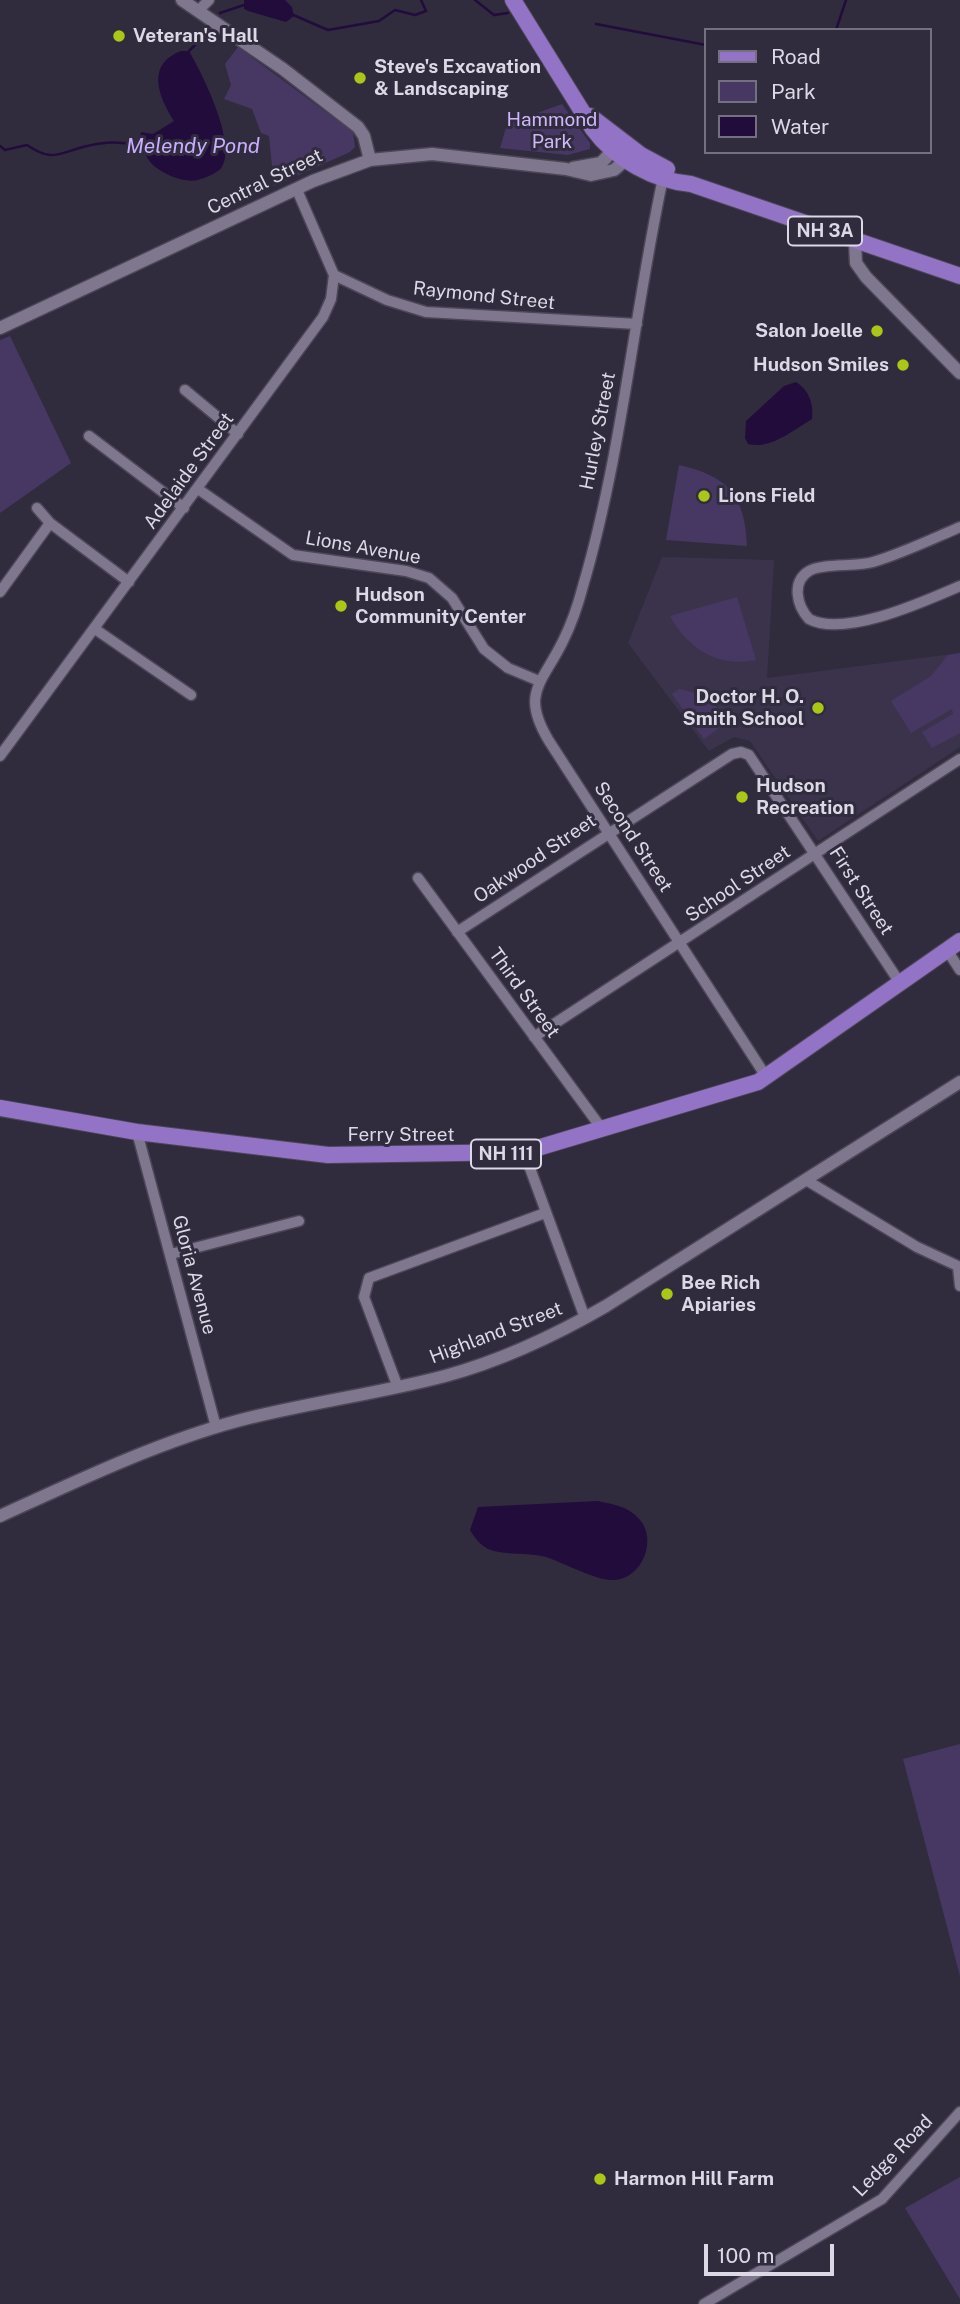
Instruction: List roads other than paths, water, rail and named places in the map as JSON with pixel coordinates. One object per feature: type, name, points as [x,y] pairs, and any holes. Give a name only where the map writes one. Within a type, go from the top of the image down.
[{"type":"main road","name":"NH 3A","points":[[513,0],[600,138],[691,184]]},
{"type":"main road","name":"NH 3A","points":[[624,150],[663,178],[691,184],[960,276]]},
{"type":"main road","name":"Ferry Street","points":[[0,1108],[137,1132],[343,1157],[524,1153],[733,1091],[767,1078],[954,945]]},
{"type":"street","points":[[182,0],[358,127],[364,136],[370,160]]},
{"type":"street","points":[[199,10],[209,0]]},
{"type":"street","name":"Central Street","points":[[0,328],[333,172],[370,160],[432,154],[566,169],[596,165],[624,150]]},
{"type":"street","name":"Hurley Street","points":[[539,681],[566,634],[589,564],[663,178]]},
{"type":"street","points":[[297,190],[334,275]]},
{"type":"street","points":[[855,242],[856,263],[866,277],[960,373]]},
{"type":"street","name":"Raymond Street","points":[[334,275],[387,300],[426,312],[637,324]]},
{"type":"street","name":"Adelaide Street","points":[[0,756],[323,317],[334,288],[334,275]]},
{"type":"street","points":[[185,390],[238,434]]},
{"type":"street","points":[[89,436],[184,508]]},
{"type":"street","name":"Lions Avenue","points":[[198,489],[293,555],[406,571],[429,578],[452,598],[484,649],[508,668],[539,681]]},
{"type":"street","points":[[37,508],[50,523],[129,582]]},
{"type":"street","points":[[0,592],[50,523]]},
{"type":"street","points":[[960,527],[876,561],[809,571],[799,583],[799,602],[809,619],[832,624],[887,616],[960,586]]},
{"type":"street","points":[[94,629],[191,695]]},
{"type":"street","name":"Second Street","points":[[539,681],[534,707],[539,725],[767,1078]]},
{"type":"street","name":"Oakwood Street","points":[[457,932],[607,832],[732,754],[741,752]]},
{"type":"street","name":"First Street","points":[[741,752],[749,755],[900,983]]},
{"type":"street","name":"School Street","points":[[534,1037],[960,759]]},
{"type":"street","name":"Third Street","points":[[418,878],[602,1129]]},
{"type":"street","points":[[954,945],[960,970]]},
{"type":"street","name":"Highland Street","points":[[0,1516],[104,1470],[216,1427],[445,1376],[585,1318],[960,1082]]},
{"type":"street","name":"Gloria Avenue","points":[[137,1132],[216,1427]]},
{"type":"street","points":[[524,1153],[585,1318]]},
{"type":"street","points":[[806,1180],[917,1247],[959,1267],[960,1286]]},
{"type":"street","points":[[397,1385],[364,1297],[369,1278],[545,1213]]},
{"type":"street","points":[[171,1254],[299,1221]]},
{"type":"street","name":"Ledge Road","points":[[704,2304],[882,2199],[960,2112]]},
{"type":"water","points":[[244,0],[285,0],[292,7],[294,16],[286,22],[248,11],[244,9]]},
{"type":"water","name":"Melendy Pond","points":[[181,51],[189,51],[202,75],[216,108],[225,142],[222,167],[211,175],[193,181],[175,178],[158,169],[138,145],[141,132],[153,134],[174,121],[158,82],[163,64]]},
{"type":"water","points":[[796,382],[810,398],[812,419],[773,442],[748,444],[745,438],[746,421],[784,386]]},
{"type":"water","points":[[597,1501],[626,1509],[640,1520],[645,1529],[647,1548],[644,1558],[631,1574],[622,1579],[597,1577],[546,1557],[488,1549],[477,1541],[470,1530],[478,1507]]},
{"type":"waterway","points":[[291,14],[328,30],[379,21],[395,10],[415,15],[426,11],[421,0]]},
{"type":"waterway","points":[[475,0],[494,15],[508,13]]},
{"type":"waterway","points":[[837,28],[846,0]]},
{"type":"waterway","points":[[220,13],[244,5]]},
{"type":"waterway","points":[[596,24],[704,45]]},
{"type":"waterway","points":[[189,51],[209,31]]},
{"type":"waterway","points":[[0,146],[5,150],[27,145],[43,153],[55,155],[103,143],[138,145]]},
{"type":"place","name":"Veteran's Hall","points":[[119,36]]},
{"type":"place","name":"Steve's Excavation & Landscaping","points":[[360,78]]},
{"type":"place","name":"Salon Joelle","points":[[877,331]]},
{"type":"place","name":"Hudson Smiles","points":[[903,365]]},
{"type":"place","name":"Lions Field","points":[[704,496]]},
{"type":"place","name":"Hudson Community Center","points":[[341,606]]},
{"type":"place","name":"Doctor H. O. Smith School","points":[[818,708]]},
{"type":"place","name":"Hudson Recreation","points":[[742,797]]},
{"type":"place","name":"Bee Rich Apiaries","points":[[667,1294]]},
{"type":"place","name":"Harmon Hill Farm","points":[[600,2179]]},
{"type":"park label","name":"Hammond Park","points":[[552,131]]}]
